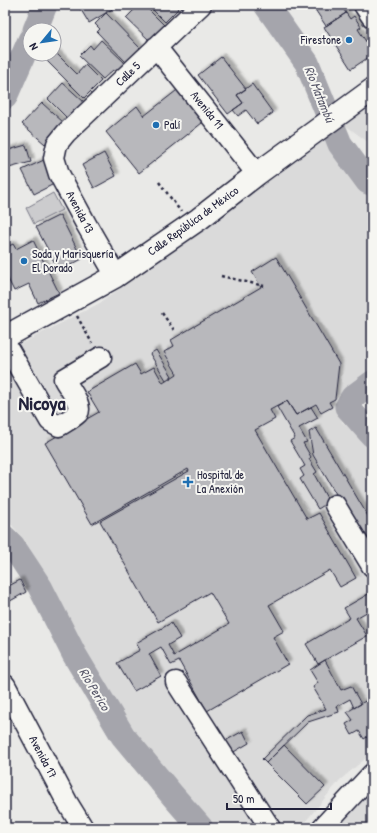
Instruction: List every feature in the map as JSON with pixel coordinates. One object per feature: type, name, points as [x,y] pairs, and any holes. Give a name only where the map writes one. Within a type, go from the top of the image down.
[{"type":"main road","name":"Calle República de México","points":[[5,338],[116,276],[190,225],[344,109],[372,90]]},
{"type":"street","name":"Calle 5","points":[[56,144],[201,5]]},
{"type":"street","points":[[364,5],[372,17]]},
{"type":"street","name":"Avenida 11","points":[[156,47],[258,174]]},
{"type":"street","name":"Avenida 13","points":[[56,144],[54,158],[59,174],[116,276]]},
{"type":"street","points":[[5,343],[50,421],[59,426],[79,411],[80,405],[64,379],[101,357]]},
{"type":"street","points":[[335,505],[372,566]]},
{"type":"street","points":[[176,682],[270,828]]},
{"type":"street","name":"Avenida 17","points":[[5,685],[11,715],[83,828]]},
{"type":"street","points":[[322,828],[372,774]]},
{"type":"path","points":[[159,182],[190,225]]},
{"type":"path","points":[[221,276],[264,286]]},
{"type":"path","points":[[69,302],[101,357]]},
{"type":"path","points":[[162,313],[174,330]]},
{"type":"shaded area","points":[[372,105],[372,145],[345,125]]},
{"type":"shaded area","name":"Hospital de La Anexión","points":[[326,139],[361,186],[372,191],[372,366],[370,372],[339,402],[342,422],[372,447],[372,753],[340,780],[300,828],[216,828],[164,772],[130,726],[78,638],[26,542],[5,517],[5,352],[100,303]]},
{"type":"shaded area","points":[[53,193],[62,210],[34,224],[26,208]]},
{"type":"shaded area","points":[[371,793],[372,828],[336,828]]},
{"type":"building","points":[[78,5],[119,5],[89,23]]},
{"type":"building","points":[[139,5],[144,5],[164,25],[149,40],[126,18]]},
{"type":"building","points":[[148,5],[174,5],[178,9],[165,22]]},
{"type":"building","points":[[312,5],[341,5],[346,13],[326,26]]},
{"type":"building","points":[[106,13],[140,48],[126,62],[97,32],[100,29],[95,24]]},
{"type":"building","name":"Firestone","points":[[346,13],[350,19],[354,16],[361,27],[358,29],[372,51],[372,55],[351,69],[324,27]]},
{"type":"building","points":[[101,40],[126,64],[117,73],[113,70],[103,79],[79,56],[90,45],[93,49]]},
{"type":"building","points":[[221,57],[246,89],[237,95],[243,103],[228,114],[198,75]]},
{"type":"building","points":[[62,59],[77,74],[85,65],[101,81],[84,98],[48,62],[62,62]]},
{"type":"building","points":[[63,83],[84,102],[68,119],[48,99]]},
{"type":"building","points":[[252,84],[273,113],[257,124],[246,110],[238,116],[233,110],[243,103],[237,95]]},
{"type":"building","name":"Palí","points":[[181,87],[207,119],[139,173],[106,132],[137,106],[144,116]]},
{"type":"building","points":[[42,103],[64,123],[45,144],[22,124]]},
{"type":"building","points":[[26,145],[31,162],[5,169],[5,151]]},
{"type":"building","points":[[104,153],[116,176],[94,188],[82,165]]},
{"type":"building","points":[[44,160],[56,183],[34,194],[22,170]]},
{"type":"building","points":[[60,215],[82,259],[59,271],[36,227]]},
{"type":"building","name":"Soda y Marisquería El Dorado","points":[[33,240],[59,293],[38,303],[29,284],[14,291],[5,273],[5,248],[13,244],[16,249]]},
{"type":"building","points":[[276,257],[339,364],[335,399],[329,402],[332,407],[321,413],[316,404],[296,415],[287,401],[270,410],[275,419],[255,430],[307,519],[319,513],[356,578],[340,587],[330,570],[269,605],[284,631],[273,637],[288,664],[207,711],[179,661],[171,665],[161,647],[149,654],[161,676],[134,691],[117,663],[140,650],[136,643],[171,623],[180,638],[168,645],[174,656],[229,624],[210,592],[158,622],[100,521],[189,471],[188,469],[92,524],[45,443],[99,412],[87,392],[135,364],[141,374],[154,367],[163,383],[177,374],[164,352],[174,346],[171,340],[261,287],[252,272]]},
{"type":"building","points":[[156,350],[172,376],[166,380],[150,354]]},
{"type":"building","points":[[287,401],[296,415],[311,407],[318,418],[299,428],[307,442],[303,443],[311,457],[309,459],[317,472],[314,474],[329,502],[318,509],[300,479],[304,476],[300,469],[305,466],[290,441],[295,438],[277,407]]},
{"type":"building","points":[[316,428],[372,523],[372,538],[365,543],[313,455],[309,432]]},
{"type":"building","points":[[20,580],[26,592],[5,604],[5,588]]},
{"type":"building","points":[[372,592],[372,609],[356,618],[367,636],[318,664],[306,644],[350,618],[344,608]]},
{"type":"building","points":[[325,660],[341,690],[351,686],[361,704],[354,708],[350,699],[337,706],[339,712],[308,722],[266,763],[262,759],[307,715],[326,709],[313,687],[318,683],[310,670]]},
{"type":"building","points":[[372,697],[372,734],[364,739],[359,731],[352,735],[346,724],[353,720],[347,712]]},
{"type":"building","points":[[243,731],[249,743],[232,753],[225,741]]},
{"type":"building","points":[[284,745],[325,787],[307,804],[266,763]]},
{"type":"waterway","name":"Río Perico","points":[[38,22],[45,5]]},
{"type":"waterway","name":"Río Matambú","points":[[266,5],[307,63],[340,144],[368,182],[372,183]]},
{"type":"waterway","name":"Río Perico","points":[[5,97],[22,58]]},
{"type":"waterway","name":"Río Matambú","points":[[372,383],[353,397],[347,407],[372,435]]},
{"type":"waterway","name":"Río Perico","points":[[5,538],[13,546],[40,587],[74,654],[123,736],[201,828]]},
{"type":"place","name":"Firestone","points":[[349,40]]},
{"type":"place","name":"Palí","points":[[156,125]]},
{"type":"place","name":"Soda y Marisquería El Dorado","points":[[24,261]]},
{"type":"place","name":"Hospital de La Anexión","points":[[188,482]]},
{"type":"district","name":"Nicoya","points":[[42,403]]}]
